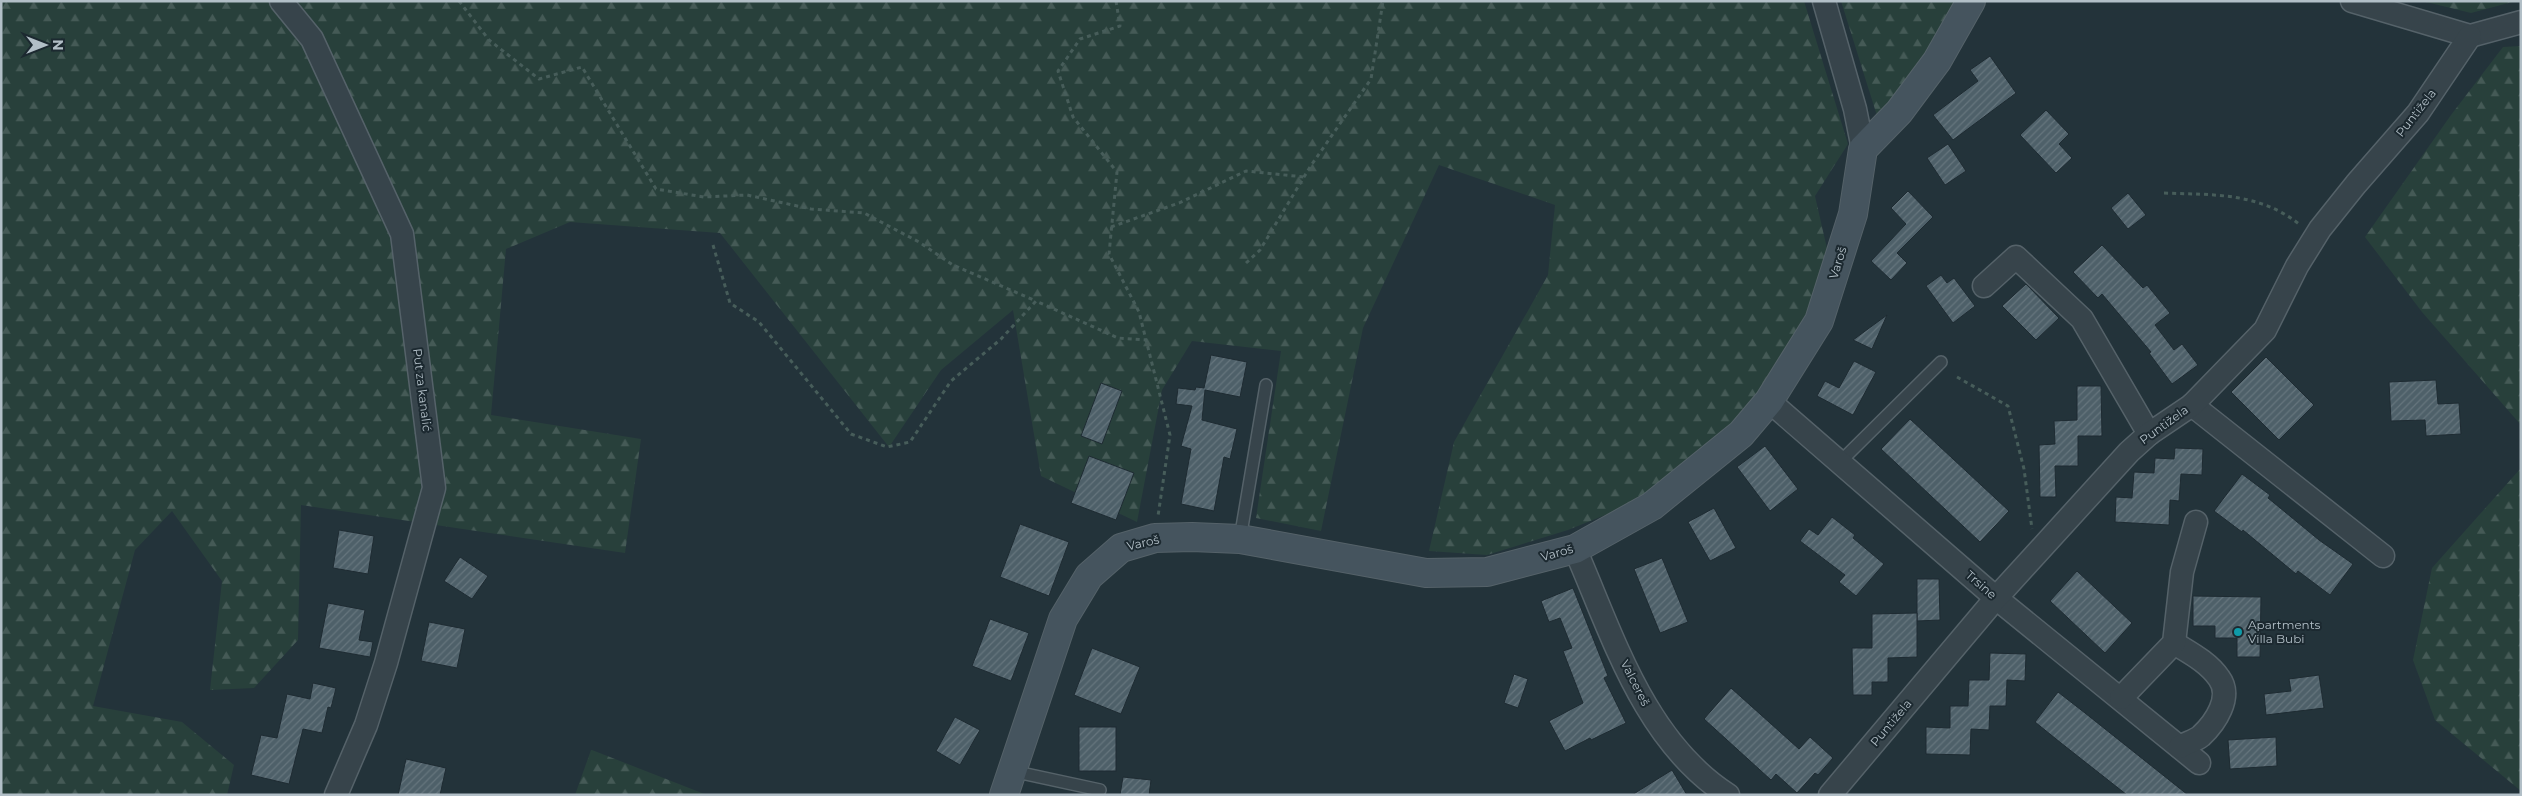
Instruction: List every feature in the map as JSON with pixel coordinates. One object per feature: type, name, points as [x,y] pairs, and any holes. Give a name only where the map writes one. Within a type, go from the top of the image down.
[{"type":"main road","points":[[1863,149],[1899,112],[1937,61],[1970,1]]},
{"type":"main road","name":"Varoš","points":[[1008,783],[1062,619],[1089,576],[1121,548],[1155,538],[1240,539],[1426,572],[1487,572],[1575,549],[1652,506],[1742,434],[1769,401],[1819,321],[1853,214],[1863,149]]},
{"type":"street","name":"Put za kanalić","points":[[281,1],[312,39],[402,234],[434,488],[366,726],[336,795]]},
{"type":"street","points":[[1824,1],[1855,109],[1863,149]]},
{"type":"street","points":[[2352,1],[2470,36],[2521,22]]},
{"type":"street","name":"Puntižela","points":[[1830,795],[1996,598],[2129,452],[2149,434],[2192,405],[2265,330],[2297,266],[2315,237],[2356,184],[2418,113],[2470,36]]},
{"type":"street","points":[[1984,286],[2016,257],[2082,319],[2149,434]]},
{"type":"street","name":"Trsine","points":[[1769,401],[1996,598],[2199,763]]},
{"type":"street","points":[[2192,405],[2383,556]]},
{"type":"street","points":[[2121,698],[2174,643],[2182,572],[2196,522]]},
{"type":"street","name":"Valcereš","points":[[1575,549],[1632,680],[1656,721],[1689,764],[1728,795]]},
{"type":"street","points":[[2174,643],[2204,661],[2221,680],[2224,695],[2220,713],[2200,737],[2180,746]]},
{"type":"lane","points":[[1840,462],[1941,362]]},
{"type":"lane","points":[[1240,539],[1266,385]]},
{"type":"lane","points":[[1008,783],[1100,790]]},
{"type":"path","points":[[459,1],[489,40],[539,79],[582,67],[656,188],[704,196],[747,194],[811,209],[864,213],[919,242],[953,265],[1118,338],[1146,340]]},
{"type":"path","points":[[1116,1],[1120,26],[1080,38],[1058,71],[1074,116],[1117,172],[1109,254],[1139,312],[1170,434],[1155,538]]},
{"type":"path","points":[[1246,263],[1260,250],[1304,177],[1371,79],[1383,1]]},
{"type":"path","points":[[1112,227],[1179,202],[1246,171],[1304,177]]},
{"type":"path","points":[[2164,192],[2242,197],[2286,214],[2315,237]]},
{"type":"path","points":[[713,245],[730,303],[759,322],[852,434],[887,447],[910,442],[951,381],[1001,339],[1036,301]]},
{"type":"path","points":[[1957,377],[2008,406],[2024,469],[2035,554]]},
{"type":"green space","points":[[1,1],[1804,1],[1848,144],[1815,196],[1828,253],[1807,317],[1755,398],[1733,424],[1640,501],[1568,530],[1487,555],[1429,551],[1454,442],[1548,275],[1555,205],[1439,165],[1363,328],[1321,531],[1256,518],[1281,351],[1192,341],[1162,390],[1137,522],[1041,476],[1013,310],[941,370],[889,447],[720,233],[570,222],[506,249],[491,415],[641,439],[625,553],[301,505],[298,640],[254,688],[210,690],[222,581],[172,511],[135,550],[93,706],[182,722],[234,765],[227,795],[1,795]]},
{"type":"green space","points":[[1841,1],[1960,1],[1926,60],[1878,119]]},
{"type":"green space","points":[[2422,1],[2516,1],[2471,13]]},
{"type":"green space","points":[[2521,46],[2521,425],[2422,312],[2365,237],[2451,115],[2503,47]]},
{"type":"green space","points":[[2521,468],[2521,791],[2435,720],[2413,660],[2432,568]]},
{"type":"green space","points":[[592,750],[707,795],[575,795]]},
{"type":"building","points":[[1990,56],[2016,93],[1953,140],[1933,115],[1978,81],[1970,70]]},
{"type":"building","points":[[2046,110],[2069,134],[2059,144],[2072,158],[2056,173],[2020,135]]},
{"type":"building","points":[[1948,144],[1966,171],[1945,185],[1927,158]]},
{"type":"building","points":[[1908,191],[1933,217],[1897,253],[1907,263],[1891,280],[1871,261],[1906,224],[1891,208]]},
{"type":"building","points":[[2128,193],[2146,215],[2128,229],[2111,208]]},
{"type":"building","points":[[2102,245],[2143,288],[2147,285],[2170,313],[2155,325],[2174,350],[2182,344],[2198,365],[2172,384],[2149,353],[2151,352],[2102,294],[2098,298],[2073,272]]},
{"type":"building","points":[[1941,275],[1947,283],[1954,278],[1975,306],[1953,323],[1926,286]]},
{"type":"building","points":[[2026,284],[2059,318],[2036,340],[2002,306]]},
{"type":"building","points":[[1887,315],[1872,349],[1853,340]]},
{"type":"building","points":[[1211,355],[1247,362],[1240,397],[1205,390],[1202,420],[1237,429],[1230,459],[1224,457],[1214,511],[1181,504],[1191,449],[1181,446],[1192,406],[1176,404],[1178,388],[1195,390],[1196,387],[1204,388]]},
{"type":"building","points":[[2266,357],[2314,405],[2279,440],[2231,392]]},
{"type":"building","points":[[1854,361],[1876,372],[1853,415],[1817,396],[1825,381],[1839,388]]},
{"type":"building","points":[[2436,380],[2438,404],[2459,403],[2461,434],[2426,436],[2425,420],[2391,421],[2389,382]]},
{"type":"building","points":[[1101,383],[1122,391],[1102,444],[1081,436]]},
{"type":"building","points":[[2077,386],[2101,386],[2102,436],[2078,436],[2078,466],[2055,466],[2056,497],[2040,497],[2039,445],[2055,444],[2054,421],[2077,420]]},
{"type":"building","points":[[1910,419],[2009,511],[1980,542],[1881,449]]},
{"type":"building","points":[[1765,446],[1798,489],[1770,511],[1737,467]]},
{"type":"building","points":[[2175,448],[2203,449],[2202,475],[2181,474],[2179,501],[2170,500],[2169,525],[2115,522],[2116,497],[2132,498],[2134,472],[2154,473],[2155,458],[2174,459]]},
{"type":"building","points":[[1089,456],[1134,473],[1116,520],[1071,503]]},
{"type":"building","points":[[2242,474],[2270,495],[2268,498],[2319,540],[2353,564],[2330,595],[2298,571],[2296,574],[2243,530],[2242,532],[2214,511]]},
{"type":"building","points":[[1714,508],[1736,548],[1710,561],[1688,522]]},
{"type":"building","points":[[1832,517],[1855,535],[1853,538],[1884,564],[1856,596],[1839,582],[1845,575],[1800,541],[1809,529],[1818,535]]},
{"type":"building","points":[[1020,524],[1069,542],[1049,596],[1000,577]]},
{"type":"building","points":[[339,530],[374,536],[368,574],[333,568]]},
{"type":"building","points":[[460,557],[488,576],[472,599],[444,581]]},
{"type":"building","points":[[1662,558],[1688,622],[1660,633],[1634,569]]},
{"type":"building","points":[[2077,571],[2132,623],[2105,653],[2050,601]]},
{"type":"building","points":[[1917,579],[1939,579],[1940,620],[1917,621]]},
{"type":"building","points":[[1573,588],[1608,676],[1604,678],[1626,723],[1565,751],[1549,721],[1583,703],[1563,651],[1572,648],[1560,618],[1549,622],[1541,601]]},
{"type":"building","name":"Apartments Villa Bubi","points":[[2193,596],[2261,597],[2260,657],[2237,657],[2237,638],[2215,638],[2215,626],[2193,626]]},
{"type":"building","points":[[328,603],[365,610],[359,640],[373,642],[370,657],[319,648]]},
{"type":"building","points":[[1917,613],[1917,657],[1888,658],[1888,682],[1872,682],[1872,695],[1853,695],[1852,648],[1872,648],[1872,614]]},
{"type":"building","points":[[990,619],[1029,633],[1011,681],[972,666]]},
{"type":"building","points":[[429,622],[465,629],[457,668],[421,661]]},
{"type":"building","points":[[1092,648],[1140,667],[1121,714],[1074,695]]},
{"type":"building","points":[[1990,653],[2026,654],[2025,681],[2007,680],[2006,706],[1990,706],[1989,730],[1971,729],[1970,755],[1926,754],[1926,727],[1950,728],[1950,706],[1968,706],[1969,680],[1989,680]]},
{"type":"building","points":[[1514,674],[1528,679],[1518,708],[1504,703]]},
{"type":"building","points":[[2319,675],[2324,708],[2266,715],[2264,694],[2291,691],[2289,679]]},
{"type":"building","points":[[313,683],[336,688],[331,708],[328,707],[322,733],[303,729],[289,784],[251,775],[261,735],[277,738],[287,694],[310,699]]},
{"type":"building","points":[[1731,688],[1799,749],[1810,737],[1833,758],[1818,775],[1815,773],[1797,793],[1776,774],[1771,780],[1704,719]]},
{"type":"building","points":[[2058,692],[2188,795],[2127,795],[2061,743],[2035,722]]},
{"type":"building","points":[[955,717],[980,730],[960,765],[936,751]]},
{"type":"building","points":[[1079,727],[1116,727],[1116,771],[1079,771]]},
{"type":"building","points":[[2276,737],[2277,766],[2230,769],[2228,740]]},
{"type":"building","points":[[406,759],[446,768],[440,795],[398,795]]},
{"type":"building","points":[[1672,770],[1687,795],[1632,795]]},
{"type":"building","points":[[1123,777],[1151,780],[1149,795],[1120,795]]},
{"type":"place","name":"Apartments Villa Bubi","points":[[2238,632]]}]
